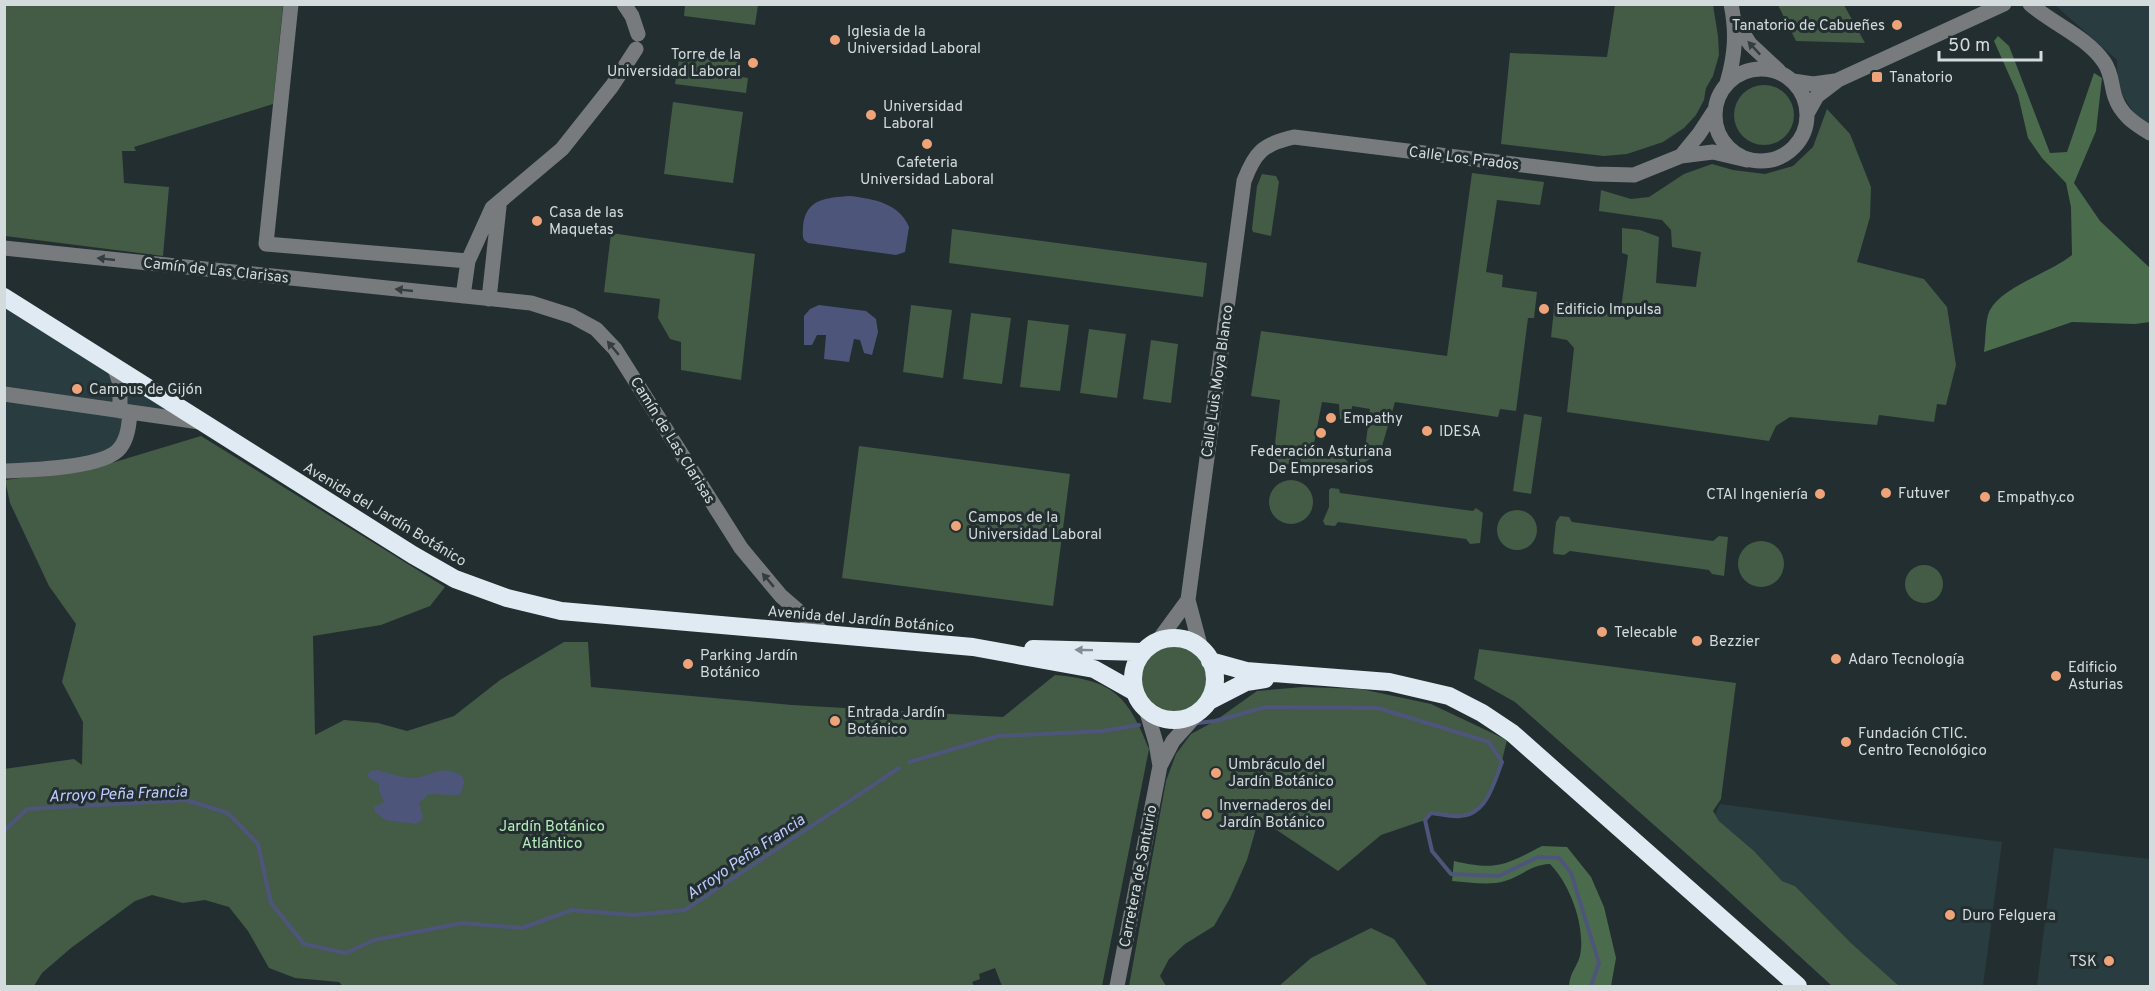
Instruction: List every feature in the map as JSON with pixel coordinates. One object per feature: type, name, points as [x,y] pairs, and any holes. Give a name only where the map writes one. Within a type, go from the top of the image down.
[{"type":"highway","name":"Avenida del Jardín Botánico","points":[[4,297],[413,555],[455,579],[507,598],[561,611],[973,648],[1142,652]]},
{"type":"highway","points":[[1290,676],[1246,682],[1185,718],[1170,720],[1146,709],[1133,691],[1134,669],[1142,652],[1158,641],[1180,638],[1191,642],[1206,655],[1246,671],[1389,682],[1449,696],[1482,713],[1512,733],[1798,987]]},
{"type":"highway","name":"Avenida del Jardín Botánico","points":[[973,648],[1094,669],[1133,691]]},
{"type":"highway","points":[[1204,706],[1214,688],[1215,674],[1206,655]]},
{"type":"street","points":[[291,4],[266,244],[468,261]]},
{"type":"street","points":[[462,296],[468,261],[492,208],[562,148],[608,92],[637,42],[632,16],[624,4]]},
{"type":"street","points":[[1733,12],[1734,58],[1726,83],[1717,97],[1714,111],[1716,128],[1727,148],[1747,160],[1771,160],[1790,152],[1801,139],[1808,112],[1817,96],[1838,80],[2004,4]]},
{"type":"street","points":[[2030,4],[2087,44],[2104,62],[2122,111],[2135,124],[2151,133]]},
{"type":"street","points":[[1733,12],[1750,44],[1779,72],[1793,81],[1804,95],[1808,112]]},
{"type":"street","points":[[1726,83],[1745,71],[1763,68],[1779,72]]},
{"type":"street","points":[[1793,81],[1813,84],[1838,80]]},
{"type":"street","name":"Calle Los Prados","points":[[1681,156],[1700,134],[1714,111]]},
{"type":"street","name":"Calle Los Prados","points":[[1251,162],[1266,147],[1294,137],[1595,174],[1634,175],[1681,156],[1713,152],[1747,160]]},
{"type":"street","name":"Calle Luis Moya Blanco","points":[[1206,655],[1188,600],[1244,182],[1251,162]]},
{"type":"street","points":[[489,299],[496,214],[500,200]]},
{"type":"street","name":"Camín de Las Clarisas","points":[[4,248],[531,303],[572,316],[596,329],[621,358],[741,548],[781,596],[825,634]]},
{"type":"street","points":[[468,261],[477,250],[487,250],[493,260]]},
{"type":"street","points":[[4,471],[83,464],[111,457],[121,447],[127,433],[125,411],[114,366]]},
{"type":"street","points":[[4,394],[201,423]]},
{"type":"street","name":"Calle Luis Moya Blanco","points":[[1158,641],[1188,600]]},
{"type":"street","name":"Carretera de Santurio","points":[[1117,987],[1160,766],[1173,741],[1204,706]]},
{"type":"street","name":"Carretera de Santurio","points":[[1146,709],[1160,766]]},
{"type":"shaded area","points":[[2055,5],[2150,5],[2150,126],[2139,120],[2118,89],[2117,60]]},
{"type":"shaded area","name":"Campus de Gijón","points":[[4,297],[201,423],[131,412],[111,457],[5,471]]},
{"type":"shaded area","points":[[1720,804],[2002,842],[1983,986],[1898,985],[1851,943],[1795,886],[1782,881],[1754,851],[1719,821],[1715,814]]},
{"type":"shaded area","points":[[2054,848],[2150,859],[2150,986],[2037,986]]},
{"type":"green space","points":[[685,4],[758,5],[755,25],[684,16]]},
{"type":"green space","points":[[4,5],[283,5],[273,104],[134,147],[136,151],[122,151],[124,183],[169,187],[163,256],[5,236]]},
{"type":"green space","points":[[1615,5],[1713,5],[1719,55],[1713,76],[1706,88],[1704,100],[1696,115],[1684,128],[1663,142],[1627,154],[1604,156],[1501,144],[1510,53],[1607,57]]},
{"type":"green space","points":[[1778,5],[1844,5],[1865,43],[1796,41]]},
{"type":"green space","points":[[1998,36],[2009,46],[2050,153],[2067,152],[2094,73],[2102,78],[2096,131],[2074,183],[2100,221],[2150,268],[2150,322],[2135,324],[2072,322],[1984,352],[1988,314],[1996,301],[2072,255],[2071,207],[2066,183],[2042,158],[2028,138],[2018,95],[1994,41]]},
{"type":"green space","points":[[680,53],[738,60],[736,76],[748,78],[746,93],[675,84]]},
{"type":"green space","points":[[1764,85],[1781,90],[1789,98],[1794,115],[1789,132],[1781,140],[1764,145],[1747,140],[1739,132],[1734,115],[1739,98],[1747,90]]},
{"type":"green space","points":[[673,102],[743,112],[733,183],[664,174]]},
{"type":"green space","points":[[1827,109],[1850,134],[1871,187],[1870,217],[1857,262],[1924,279],[1947,307],[1956,365],[1946,405],[1937,404],[1934,422],[1879,415],[1877,425],[1790,417],[1776,426],[1769,441],[1567,412],[1574,348],[1567,340],[1551,337],[1555,300],[1621,309],[1628,255],[1622,253],[1622,228],[1640,230],[1659,237],[1656,283],[1696,287],[1701,252],[1672,247],[1671,230],[1662,220],[1599,211],[1601,190],[1631,199],[1649,197],[1684,174],[1712,164],[1733,170],[1765,174],[1793,166],[1813,147]]},
{"type":"green space","points":[[1472,173],[1544,182],[1540,205],[1497,200],[1486,272],[1503,275],[1502,287],[1537,292],[1534,318],[1528,318],[1516,411],[1500,409],[1498,417],[1395,402],[1380,453],[1360,465],[1355,456],[1365,450],[1370,409],[1352,406],[1351,422],[1340,419],[1339,404],[1322,402],[1312,454],[1344,458],[1352,466],[1348,471],[1289,464],[1272,469],[1280,400],[1251,396],[1261,331],[1447,356]]},
{"type":"green space","points":[[1262,174],[1276,176],[1279,182],[1271,236],[1253,232],[1252,229],[1257,186]]},
{"type":"green space","points":[[952,229],[1207,263],[1203,297],[949,263]]},
{"type":"green space","points":[[611,233],[755,254],[741,380],[681,370],[681,342],[670,339],[658,318],[660,299],[604,292]]},
{"type":"green space","points":[[911,305],[952,310],[943,378],[903,372]]},
{"type":"green space","points":[[971,313],[1011,318],[1002,384],[963,379]]},
{"type":"green space","points":[[1028,320],[1069,325],[1060,391],[1020,387]]},
{"type":"green space","points":[[1089,329],[1126,334],[1117,398],[1080,393]]},
{"type":"green space","points":[[1151,340],[1178,344],[1171,403],[1143,399]]},
{"type":"green space","points":[[1524,414],[1542,417],[1531,494],[1513,491]]},
{"type":"green space","name":"Jardín Botánico Atlántico","points":[[201,436],[445,587],[430,606],[381,625],[313,636],[315,735],[344,720],[378,723],[407,731],[454,716],[500,680],[564,642],[588,642],[591,687],[792,705],[1003,717],[1055,675],[1075,677],[1105,687],[1116,694],[1134,716],[1149,749],[1102,986],[1002,986],[995,968],[979,974],[980,979],[972,982],[974,986],[343,986],[339,982],[295,978],[269,968],[248,931],[229,907],[205,900],[183,903],[152,895],[135,901],[71,948],[42,973],[34,986],[5,986],[4,769],[74,759],[82,765],[83,722],[62,682],[76,624],[49,586],[10,503],[5,480],[95,468]]},
{"type":"green space","name":"Campos de la Universidad Laboral","points":[[859,446],[1070,474],[1053,606],[842,578]]},
{"type":"green space","points":[[1291,480],[1306,487],[1313,502],[1306,517],[1291,524],[1276,517],[1269,502],[1276,487]]},
{"type":"green space","points":[[1331,488],[1339,489],[1340,493],[1473,511],[1476,508],[1483,513],[1480,543],[1470,544],[1466,539],[1338,522],[1335,526],[1325,525],[1323,521],[1329,507]]},
{"type":"green space","points":[[1517,510],[1525,511],[1531,516],[1536,522],[1536,538],[1531,544],[1525,549],[1517,550],[1509,549],[1503,544],[1498,538],[1497,530],[1498,522],[1503,516],[1509,511]]},
{"type":"green space","points":[[1560,516],[1569,517],[1572,522],[1713,541],[1719,536],[1728,537],[1724,576],[1712,574],[1709,570],[1570,551],[1564,555],[1554,554],[1556,522]]},
{"type":"green space","points":[[1761,541],[1777,548],[1784,564],[1777,580],[1761,587],[1745,580],[1738,564],[1745,548]]},
{"type":"green space","points":[[1924,565],[1938,570],[1943,584],[1938,598],[1924,603],[1910,598],[1905,584],[1910,570]]},
{"type":"green space","points":[[1174,638],[1190,642],[1203,650],[1211,663],[1215,679],[1211,695],[1203,708],[1190,716],[1174,720],[1158,716],[1145,708],[1137,695],[1133,679],[1137,663],[1145,650],[1158,642]]},
{"type":"green space","points":[[1479,649],[1736,683],[1721,799],[1713,811],[1719,821],[1754,851],[1782,881],[1795,886],[1851,943],[1898,985],[1903,986],[1832,986],[1515,702],[1474,679]]},
{"type":"green space","points":[[1303,687],[1361,689],[1431,704],[1507,740],[1498,774],[1487,798],[1471,813],[1449,816],[1431,813],[1425,820],[1381,835],[1338,871],[1259,818],[1247,860],[1214,926],[1185,944],[1169,959],[1160,976],[1166,986],[1129,986],[1166,781],[1176,754],[1191,734],[1215,721],[1257,691]]},
{"type":"green space","points":[[1542,846],[1567,847],[1591,877],[1604,907],[1616,958],[1611,986],[1569,986],[1580,956],[1581,932],[1570,894],[1550,864],[1531,868],[1511,879],[1499,882],[1452,881],[1454,861],[1491,866],[1509,862]]},
{"type":"green space","points":[[1371,928],[1394,939],[1428,986],[1279,986],[1311,958]]},
{"type":"water","points":[[850,196],[877,201],[899,212],[909,227],[905,252],[896,255],[808,243],[804,240],[805,217],[813,205],[826,199]]},
{"type":"water","points":[[819,305],[866,311],[876,319],[878,332],[872,355],[864,353],[860,340],[854,339],[849,362],[824,359],[826,335],[817,335],[812,345],[804,345],[804,316],[810,309]]},
{"type":"water","points":[[377,770],[411,778],[449,771],[463,777],[464,783],[461,793],[457,795],[429,794],[419,803],[423,817],[420,822],[415,824],[385,820],[375,812],[374,807],[384,802],[379,791],[379,784],[367,776],[370,771]]},
{"type":"waterway","name":"Arroyo Peña Francia","points":[[1198,723],[1215,721],[1266,707],[1378,708],[1489,742],[1502,762],[1488,796],[1477,810],[1469,814],[1453,816],[1431,813],[1425,820],[1432,851],[1451,874],[1499,876],[1538,857],[1559,858],[1571,873],[1599,963],[1591,986]]},
{"type":"waterway","name":"Arroyo Peña Francia","points":[[909,762],[998,736],[1102,731],[1139,725]]},
{"type":"waterway","name":"Arroyo Peña Francia","points":[[4,831],[27,809],[186,800],[228,813],[258,844],[271,903],[304,944],[346,953],[374,940],[462,923],[522,928],[572,910],[634,915],[685,910],[899,768]]},
{"type":"place","name":"Tanatorio de Cabueñes","points":[[1897,25]]},
{"type":"place","name":"Iglesia de la Universidad Laboral","points":[[835,40]]},
{"type":"place","name":"Torre de la Universidad Laboral","points":[[753,63]]},
{"type":"place","name":"Tanatorio","points":[[1877,77]]},
{"type":"place","name":"Universidad Laboral","points":[[871,115]]},
{"type":"place","name":"Cafeteria Universidad Laboral","points":[[927,144]]},
{"type":"place","name":"Casa de las Maquetas","points":[[537,221]]},
{"type":"place","name":"Edificio Impulsa","points":[[1544,309]]},
{"type":"place","name":"Campus de Gijón","points":[[77,389]]},
{"type":"place","name":"Empathy","points":[[1331,418]]},
{"type":"place","name":"IDESA","points":[[1427,431]]},
{"type":"place","name":"Federación Asturiana De Empresarios","points":[[1321,433]]},
{"type":"place","name":"Futuver","points":[[1886,493]]},
{"type":"place","name":"CTAI Ingeniería","points":[[1820,494]]},
{"type":"place","name":"Empathy.co","points":[[1985,497]]},
{"type":"place","name":"Campos de la Universidad Laboral","points":[[956,526]]},
{"type":"place","name":"Telecable","points":[[1602,632]]},
{"type":"place","name":"Bezzier","points":[[1697,641]]},
{"type":"place","name":"Adaro Tecnología","points":[[1836,659]]},
{"type":"place","name":"Parking Jardín Botánico","points":[[688,664]]},
{"type":"place","name":"Edificio Asturias","points":[[2056,676]]},
{"type":"place","name":"Entrada Jardín Botánico","points":[[835,721]]},
{"type":"place","name":"Fundación CTIC. Centro Tecnológico","points":[[1846,742]]},
{"type":"place","name":"Umbráculo del Jardín Botánico","points":[[1216,773]]},
{"type":"place","name":"Invernaderos del Jardín Botánico","points":[[1207,814]]},
{"type":"place","name":"Duro Felguera","points":[[1950,915]]},
{"type":"place","name":"TSK","points":[[2109,961]]}]
